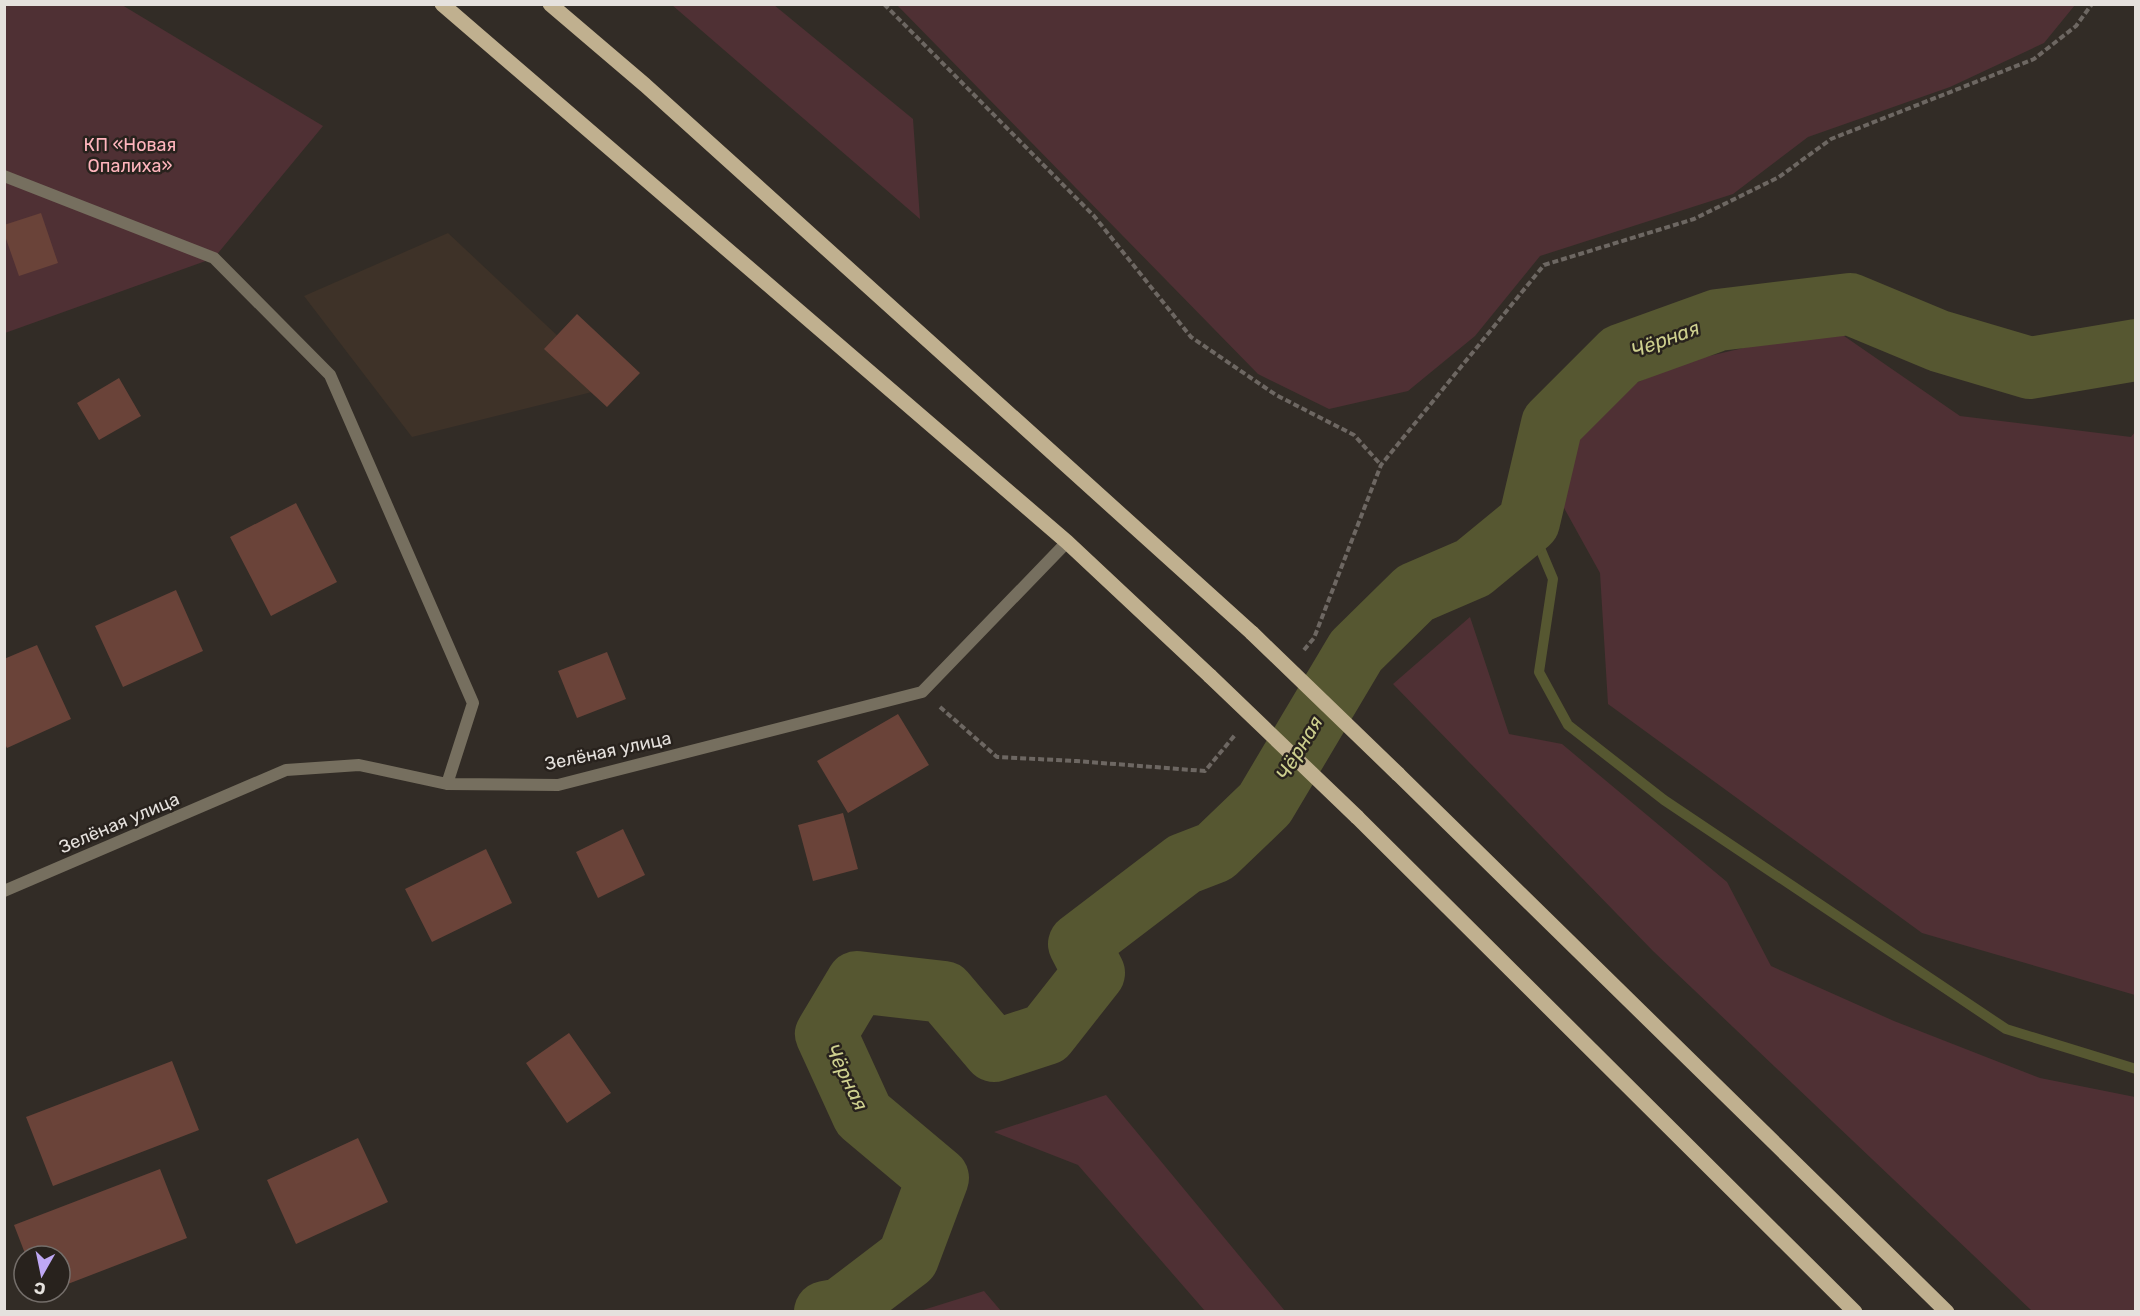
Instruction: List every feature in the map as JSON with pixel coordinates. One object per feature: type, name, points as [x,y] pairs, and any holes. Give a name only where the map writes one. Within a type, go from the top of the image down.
[{"type":"main road","points":[[442,4],[1067,542],[1357,817],[1855,1311]]},
{"type":"main road","points":[[550,4],[645,85],[1252,633],[1947,1311]]},
{"type":"street","points":[[4,176],[214,258],[330,375],[474,704],[447,784]]},
{"type":"street","points":[[922,692],[1067,542]]},
{"type":"street","name":"Зелёная улица","points":[[4,891],[286,770],[359,765],[447,784],[558,784],[922,692]]},
{"type":"path","points":[[884,4],[1094,216],[1191,337],[1276,395],[1354,435],[1381,465]]},
{"type":"path","points":[[1299,656],[1314,638],[1381,465],[1544,265],[1694,219],[1779,177],[1831,139],[2034,59],[2076,26],[2092,4]]},
{"type":"path","points":[[922,692],[997,757],[1205,771],[1241,727]]},
{"type":"shaded area","points":[[448,233],[612,387],[412,437],[304,296]]},
{"type":"green space","name":"КП «Новая Опалиха»","points":[[5,5],[122,5],[323,126],[214,258],[5,333]]},
{"type":"green space","points":[[672,5],[774,5],[913,119],[920,219]]},
{"type":"green space","points":[[897,5],[2075,5],[2044,43],[1950,87],[1808,137],[1733,194],[1540,256],[1475,336],[1408,391],[1329,409],[1258,374]]},
{"type":"green space","points":[[1831,327],[1960,416],[2131,437],[2135,432],[2135,995],[1922,933],[1608,704],[1600,573],[1553,488],[1574,410],[1684,362]]},
{"type":"green space","points":[[1470,617],[1509,734],[1562,744],[1727,882],[1771,966],[1894,1021],[2040,1078],[2135,1097],[2135,1311],[2032,1311],[1653,951],[1393,684]]},
{"type":"green space","points":[[1106,1095],[1285,1311],[1205,1311],[1078,1165],[994,1132]]},
{"type":"green space","points":[[984,1291],[1001,1311],[920,1311]]},
{"type":"building","points":[[41,213],[58,263],[19,276],[4,233],[4,225]]},
{"type":"building","points":[[577,314],[640,373],[607,407],[544,349]]},
{"type":"building","points":[[119,378],[141,416],[99,440],[77,403]]},
{"type":"building","points":[[296,503],[337,582],[271,616],[230,537]]},
{"type":"building","points":[[176,590],[203,651],[123,687],[95,626]]},
{"type":"building","points":[[37,645],[71,719],[7,748],[4,742],[4,659]]},
{"type":"building","points":[[607,652],[626,699],[577,718],[558,671]]},
{"type":"building","points":[[898,714],[929,765],[848,813],[817,761]]},
{"type":"building","points":[[843,813],[858,869],[813,881],[798,825]]},
{"type":"building","points":[[623,829],[645,875],[598,898],[576,852]]},
{"type":"building","points":[[486,849],[512,903],[432,942],[405,889]]},
{"type":"building","points":[[569,1033],[611,1093],[567,1123],[526,1063]]},
{"type":"building","points":[[172,1061],[199,1130],[53,1186],[26,1117]]},
{"type":"building","points":[[358,1138],[388,1202],[296,1244],[267,1180]]},
{"type":"building","points":[[160,1169],[187,1238],[72,1282],[72,1244],[21,1244],[14,1225]]},
{"type":"waterway","name":"Чёрная","points":[[825,1312],[841,1309],[908,1258],[938,1178],[863,1115],[826,1034],[857,982],[944,992],[994,1051],[1046,1034],[1094,973],[1079,944],[1184,864],[1215,852],[1265,804],[1356,651],[1415,593],[1473,568],[1529,522],[1552,424],[1621,355],[1718,320],[1850,304],[1939,341],[2030,368],[2136,350]]},
{"type":"waterway","points":[[1529,522],[1553,579],[1539,672],[1568,725],[1664,800],[2006,1029],[2136,1069]]}]
